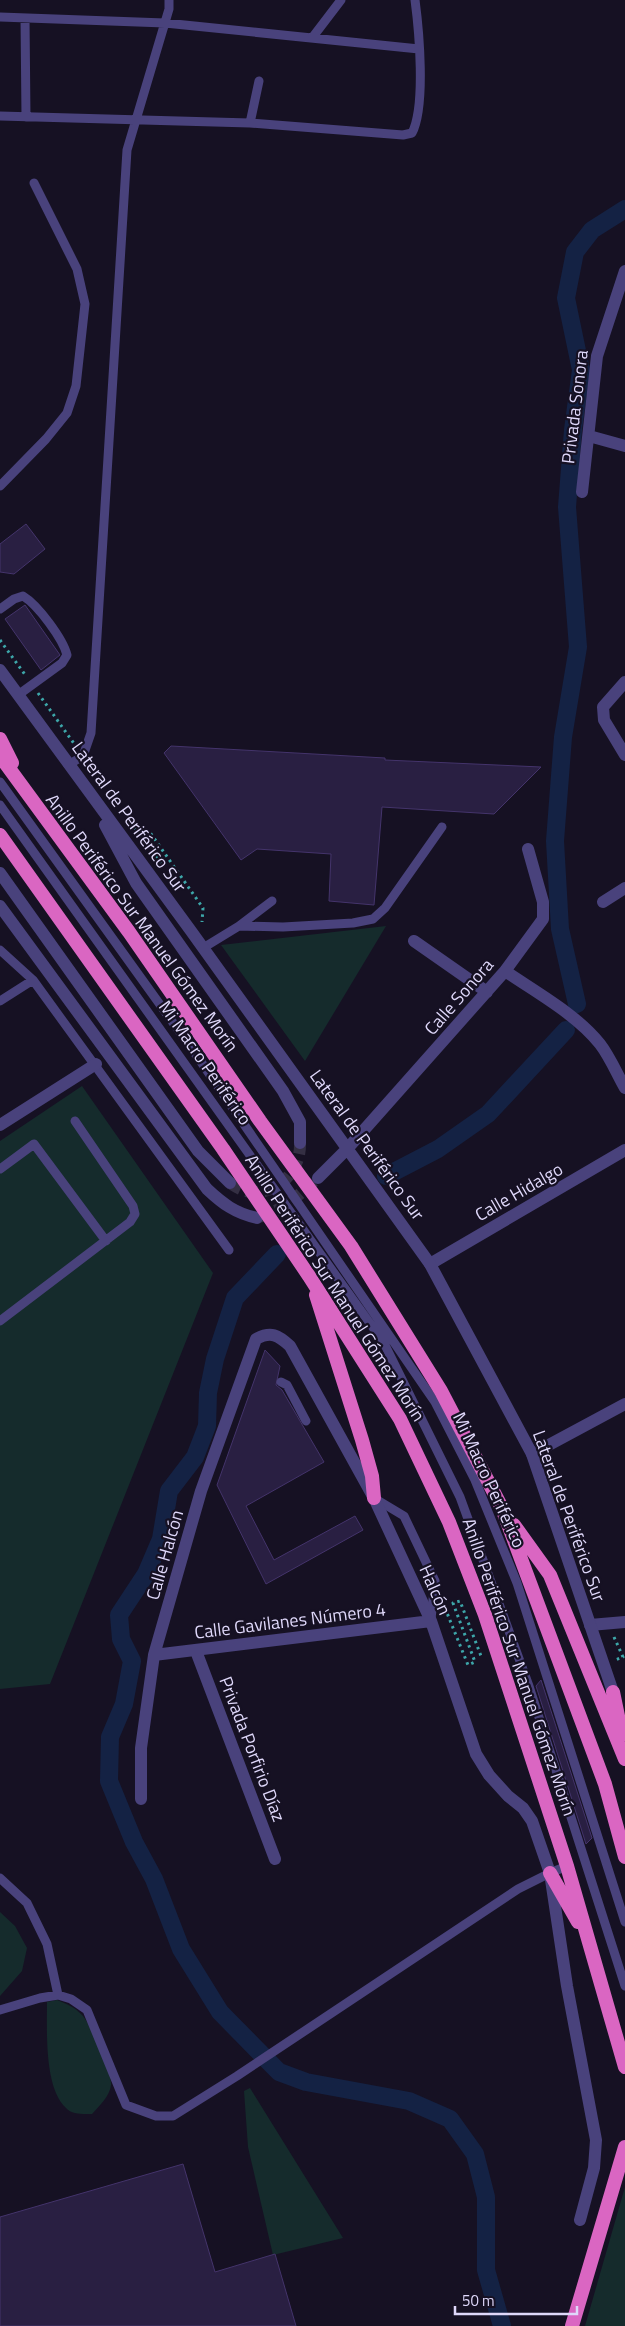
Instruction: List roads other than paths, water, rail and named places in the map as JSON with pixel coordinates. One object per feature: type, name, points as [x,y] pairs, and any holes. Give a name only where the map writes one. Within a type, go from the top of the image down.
[{"type":"highway","points":[[0,739],[25,791]]},
{"type":"highway","name":"Anillo Periférico Sur Manuel Gómez Morín","points":[[0,756],[129,932],[260,1121],[351,1246],[441,1391],[502,1508],[605,1784],[625,1857]]},
{"type":"highway","name":"Anillo Periférico Sur Manuel Gómez Morín","points":[[0,835],[223,1149],[309,1276],[400,1419],[449,1522],[485,1615],[567,1866],[625,2066]]},
{"type":"highway","points":[[309,1276],[362,1440],[372,1476],[374,1498]]},
{"type":"highway","points":[[502,1508],[550,1575],[625,1759]]},
{"type":"highway","points":[[613,1692],[625,1715]]},
{"type":"highway","points":[[613,1692],[625,1723]]},
{"type":"highway","points":[[613,1692],[625,1748]]},
{"type":"highway","points":[[605,1784],[625,1839]]},
{"type":"highway","points":[[550,1872],[590,1943]]},
{"type":"highway","points":[[572,2326],[625,2147]]},
{"type":"street","name":"Privada Sonora","points":[[582,492],[596,356],[619,307],[625,271]]},
{"type":"street","points":[[589,436],[625,446]]},
{"type":"street","name":"Lateral de Periférico Sur","points":[[0,670],[348,1148],[430,1264],[532,1454],[613,1692]]},
{"type":"street","points":[[625,682],[603,707],[604,720],[625,755]]},
{"type":"street","points":[[81,781],[136,883],[283,1090],[300,1122],[300,1143]]},
{"type":"street","name":"Calle Sonora","points":[[318,1178],[348,1148],[487,992],[543,919],[543,902],[528,848]]},
{"type":"street","points":[[0,873],[198,1152],[230,1183]]},
{"type":"street","points":[[603,902],[625,888]]},
{"type":"street","points":[[0,906],[208,1189],[224,1206],[240,1214],[256,1218]]},
{"type":"street","points":[[414,941],[487,992]]},
{"type":"street","points":[[505,971],[558,1007],[592,1035],[602,1046],[625,1088]]},
{"type":"street","points":[[0,1124],[96,1064]]},
{"type":"street","name":"Calle Hidalgo","points":[[430,1264],[625,1150]]},
{"type":"street","name":"Halcón","points":[[266,1334],[279,1336],[290,1346],[374,1498],[430,1621],[476,1754],[489,1775],[508,1796],[524,1808],[532,1821],[550,1872],[567,1986],[596,2140],[594,2168],[580,2220]]},
{"type":"street","name":"Calle Halcón","points":[[141,1799],[141,1748],[154,1655],[204,1482],[250,1352],[256,1339],[266,1334]]},
{"type":"street","points":[[532,1454],[625,1404]]},
{"type":"street","name":"Calle Gavilanes Número 4","points":[[154,1655],[430,1621]]},
{"type":"street","points":[[590,1626],[625,1622]]},
{"type":"street","name":"Privada Porfirio Díaz","points":[[196,1651],[276,1859]]},
{"type":"lane","points":[[68,765],[83,756],[91,732],[126,150],[170,9],[169,0]]},
{"type":"lane","points":[[312,38],[342,0]]},
{"type":"lane","points":[[0,116],[250,123],[403,136],[412,133],[416,124],[419,94],[419,26],[415,0]]},
{"type":"lane","points":[[0,17],[165,23],[419,49]]},
{"type":"lane","points":[[25,18],[26,117]]},
{"type":"lane","points":[[250,123],[259,81]]},
{"type":"lane","points":[[0,486],[46,439],[67,413],[76,386],[85,304],[77,269],[34,183]]},
{"type":"lane","points":[[0,609],[14,599],[23,596],[31,601],[64,646],[67,655],[62,663],[18,694]]},
{"type":"lane","name":"Mi Macro Periférico","points":[[0,782],[197,1056],[435,1402],[475,1480],[517,1583],[625,1922]]},
{"type":"lane","name":"Mi Macro Periférico","points":[[0,805],[384,1343],[460,1497],[529,1686],[625,1986]]},
{"type":"lane","points":[[238,926],[283,927],[373,919],[385,908],[442,827]]},
{"type":"lane","points":[[203,948],[238,926],[272,901]]},
{"type":"lane","points":[[0,950],[33,980],[96,1064],[229,1250]]},
{"type":"lane","points":[[0,1001],[33,980]]},
{"type":"lane","points":[[0,1321],[130,1222],[135,1214],[133,1206],[75,1121]]},
{"type":"lane","points":[[0,1169],[34,1144],[106,1241]]},
{"type":"lane","points":[[281,1382],[287,1385],[306,1421]]},
{"type":"lane","points":[[374,1498],[404,1516],[435,1582],[430,1621]]},
{"type":"lane","points":[[0,2010],[40,1998],[58,1995],[71,1999],[87,2010],[126,2105],[156,2116],[173,2116],[237,2076],[518,1889],[550,1872],[567,1866]]},
{"type":"lane","points":[[0,1878],[27,1903],[47,1944],[58,1995]]},
{"type":"waterway","points":[[577,1004],[560,929],[555,841],[563,737],[578,647],[567,507],[573,430],[581,370],[566,298],[575,252],[592,230],[625,209]]},
{"type":"waterway","points":[[386,1176],[438,1149],[488,1114],[566,1030]]},
{"type":"waterway","points":[[277,1254],[235,1298],[215,1359],[208,1393],[207,1426],[195,1457],[169,1491],[161,1539],[146,1574],[119,1615],[121,1639],[132,1661],[124,1704],[110,1737],[109,1781],[134,1842],[154,1879],[181,1949],[220,2012],[279,2072],[306,2082],[409,2101],[450,2119],[475,2154],[486,2197],[486,2270],[502,2326]]},
{"type":"tunnel","points":[[230,1183],[240,1189],[251,1192],[261,1192],[280,1184],[287,1178],[297,1162],[300,1143]]},
{"type":"tunnel","points":[[259,1217],[282,1207],[314,1181]]}]
